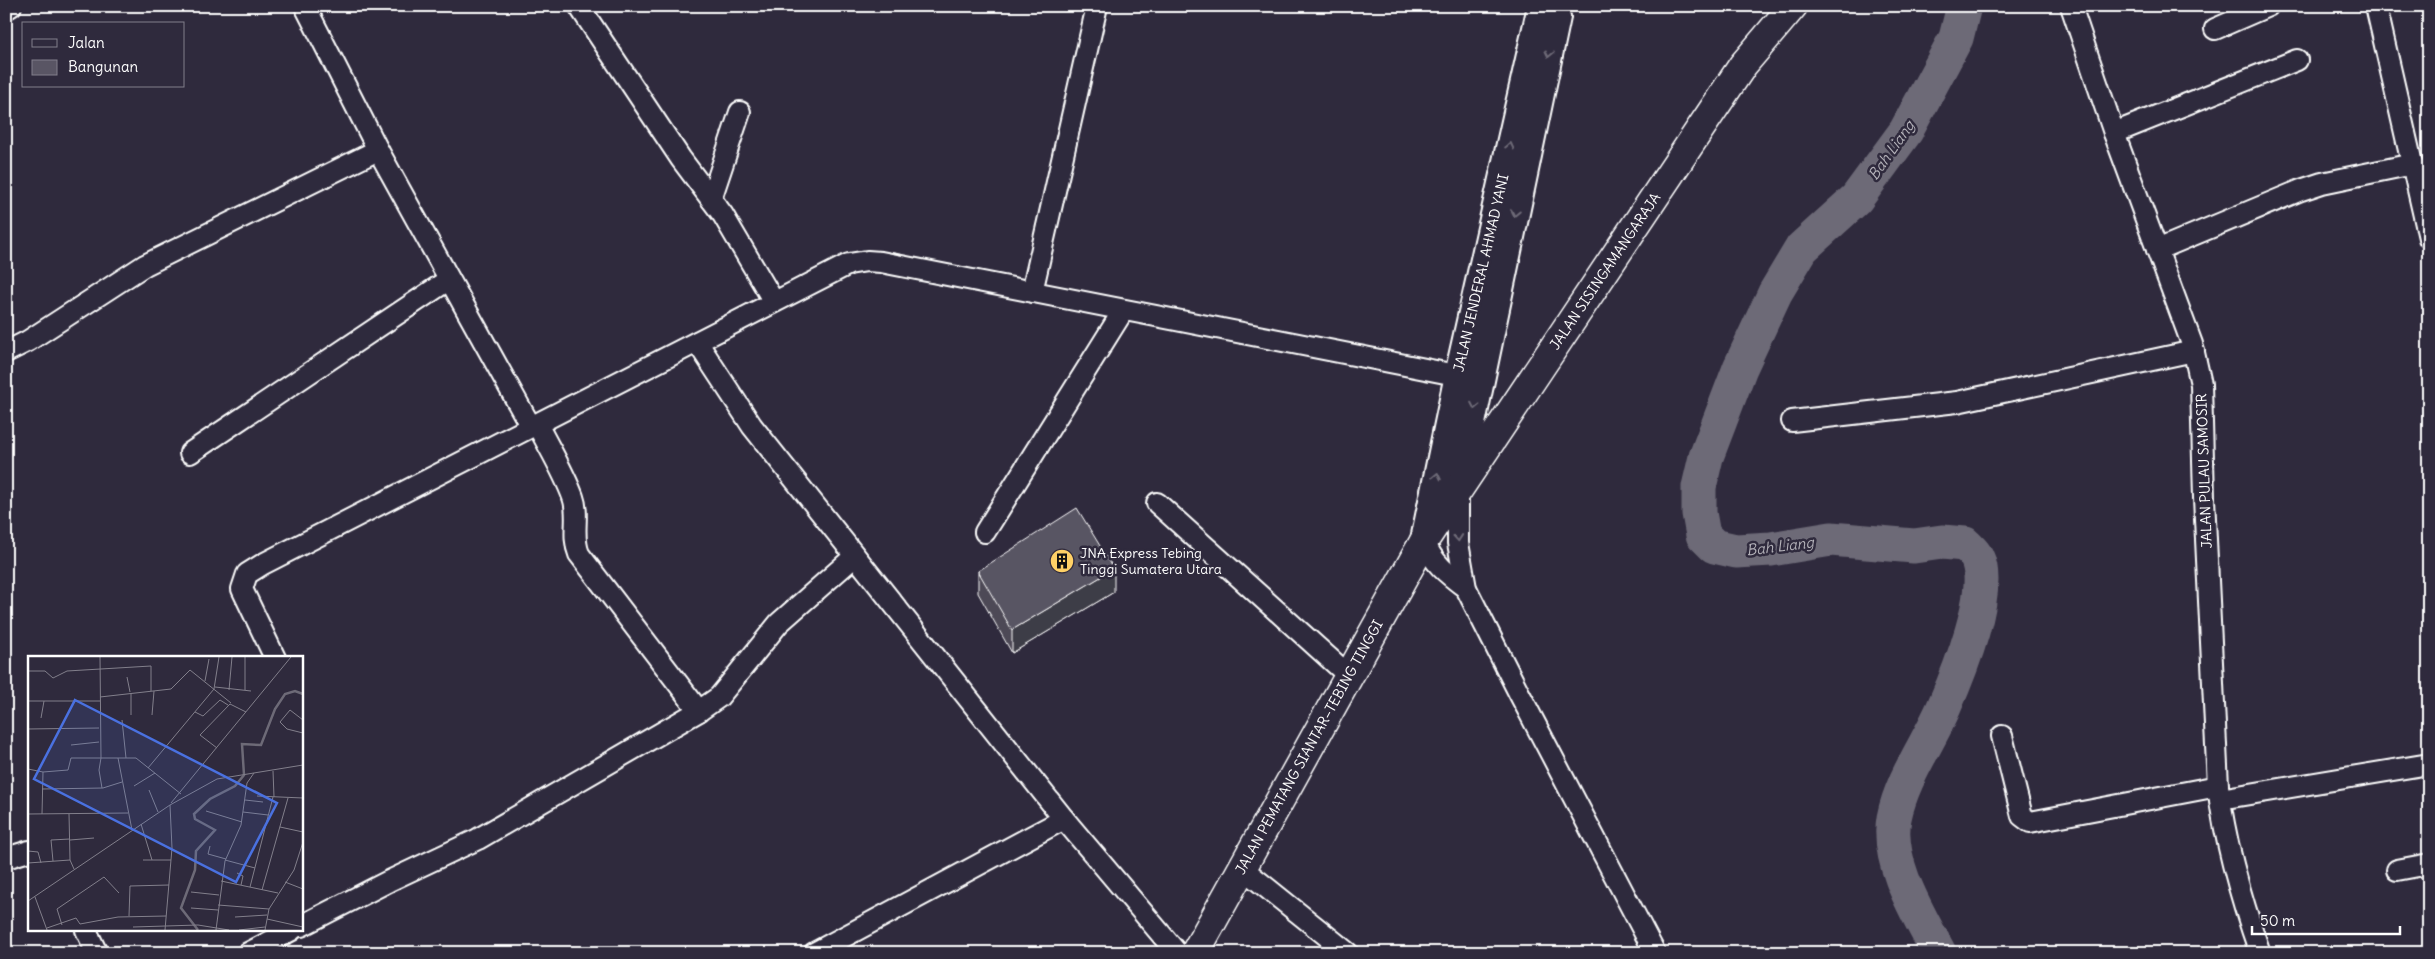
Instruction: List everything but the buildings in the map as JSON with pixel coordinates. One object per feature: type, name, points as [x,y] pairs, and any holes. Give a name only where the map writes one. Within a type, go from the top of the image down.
[{"type":"highway","name":"JALAN SISINGAMANGARAJA","points":[[1424,541],[1743,65],[1793,6]]},
{"type":"highway","name":"JALAN PEMATANG SIANTAR–TEBING TINGGI","points":[[1195,953],[1424,541]]},
{"type":"main road","name":"JALAN JENDERAL AHMAD YANI","points":[[1458,490],[1469,377],[1541,6]]},
{"type":"main road","name":"JALAN JENDERAL AHMAD YANI","points":[[1424,541],[1469,377],[1559,6]]},
{"type":"street","points":[[6,9],[11,6]]},
{"type":"street","points":[[305,6],[378,150],[448,280],[534,426],[573,497],[577,513],[574,543],[578,554],[699,710]]},
{"type":"street","points":[[580,6],[681,159],[723,215],[774,302]]},
{"type":"street","points":[[1032,292],[1097,6]]},
{"type":"street","name":"JALAN PULAU SAMOSIR","points":[[2071,6],[2114,133],[2194,351],[2201,384],[2204,498],[2219,793],[2247,916],[2260,953]]},
{"type":"street","points":[[2215,29],[2268,6]]},
{"type":"street","points":[[2376,6],[2429,238]]},
{"type":"street","points":[[2114,133],[2296,60]]},
{"type":"street","points":[[711,199],[740,112]]},
{"type":"street","points":[[6,352],[28,341],[145,265],[378,150]]},
{"type":"street","points":[[2157,250],[2301,190],[2322,183],[2413,164]]},
{"type":"street","points":[[274,656],[242,589],[247,574],[263,564],[849,264],[867,261],[1469,377]]},
{"type":"street","points":[[190,453],[448,280]]},
{"type":"street","points":[[985,532],[1123,310]]},
{"type":"street","points":[[697,342],[752,426],[1064,819],[1178,953]]},
{"type":"street","points":[[1792,421],[1957,402],[2194,351]]},
{"type":"street","points":[[1458,490],[1458,543],[1466,588],[1655,953]]},
{"type":"street","points":[[1157,503],[1349,676]]},
{"type":"street","points":[[1424,541],[1430,555],[1444,571],[1466,588]]},
{"type":"street","points":[[302,925],[389,881],[478,839],[719,697],[779,623],[855,556]]},
{"type":"street","points":[[2002,736],[2022,816],[2030,822],[2219,793],[2429,764]]},
{"type":"street","points":[[814,953],[1064,819]]},
{"type":"street","points":[[6,858],[28,852]]},
{"type":"street","points":[[2397,870],[2429,864]]},
{"type":"street","points":[[1242,868],[1348,953]]},
{"type":"street","points":[[87,932],[97,953]]},
{"type":"street","points":[[248,953],[288,932]]},
{"type":"waterway","name":"Bah Liang","points":[[1939,953],[1914,905],[1899,870],[1893,835],[1894,818],[1909,775],[1938,721],[1950,693],[1972,632],[1981,590],[1981,572],[1976,556],[1965,544],[1942,542],[1914,546],[1831,539],[1771,549],[1736,551],[1714,546],[1703,535],[1699,513],[1699,487],[1706,457],[1740,368],[1775,293],[1802,248],[1856,199],[1906,131],[1956,38],[1964,6]]},
{"type":"place","name":"JNA Express Tebing Tinggi Sumatera Utara","points":[[1062,561]]}]
